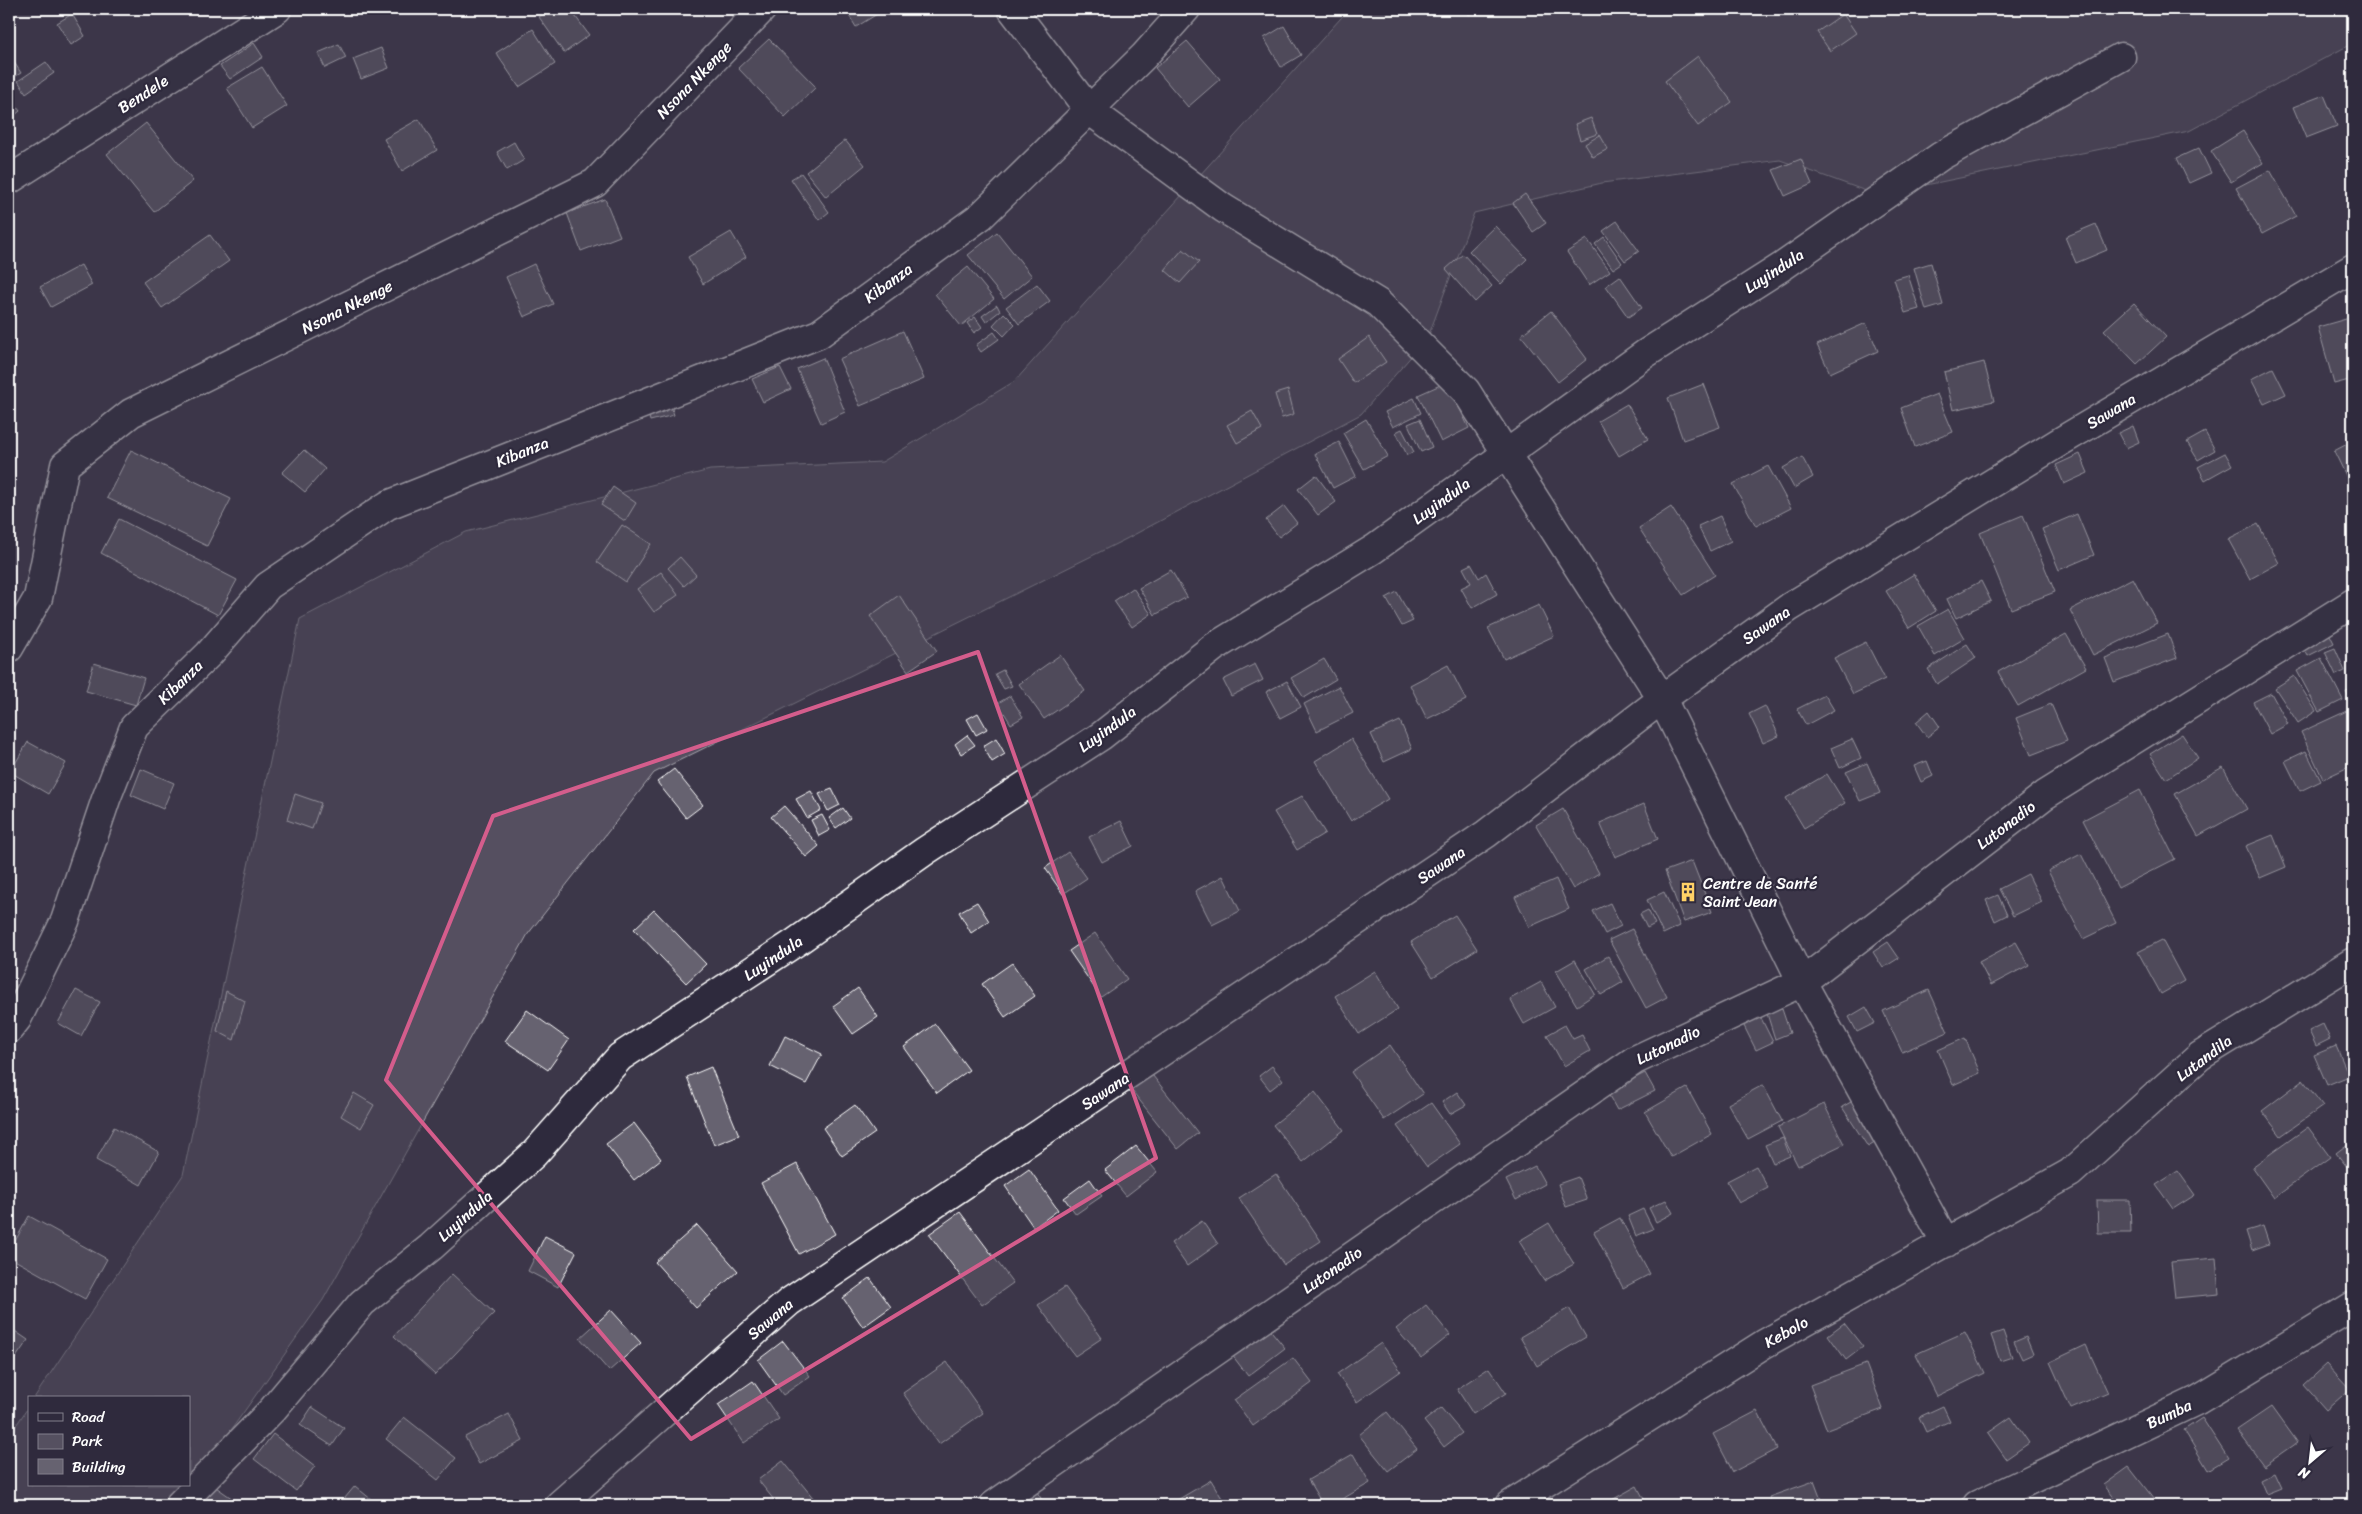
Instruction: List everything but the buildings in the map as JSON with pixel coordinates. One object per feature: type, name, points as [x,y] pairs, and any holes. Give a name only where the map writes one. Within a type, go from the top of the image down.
[{"type":"street","name":"Bendele","points":[[9,180],[277,9]]},
{"type":"street","name":"Nsona Nkenge","points":[[9,648],[38,598],[65,466],[131,412],[595,183],[762,9]]},
{"type":"street","points":[[1012,9],[1089,110],[1223,208],[1378,303],[1466,391],[1662,699],[1802,982],[1946,1243]]},
{"type":"street","name":"Kibanza","points":[[9,1029],[17,1019],[65,921],[106,799],[134,727],[209,654],[268,586],[388,505],[819,334],[981,216],[1144,56],[1186,9]]},
{"type":"street","name":"Luyindula","points":[[179,1505],[273,1409],[362,1303],[432,1247],[534,1154],[620,1057],[780,953],[925,851],[1101,736],[1214,647],[1374,549],[1645,354],[1783,266],[1941,156],[2121,57]]},
{"type":"street","name":"Sawana","points":[[558,1505],[789,1302],[1486,834],[1662,699],[1790,607],[2058,443],[2353,268]]},
{"type":"street","name":"Lutonadio","points":[[994,1505],[1635,1060],[1802,982],[2046,795],[2353,603]]},
{"type":"street","name":"Lutandila","points":[[2070,1173],[2200,1056],[2353,962]]},
{"type":"street","name":"Kebolo","points":[[1510,1505],[1764,1344],[2070,1173]]},
{"type":"street","name":"Bumba","points":[[1977,1505],[2198,1400],[2353,1306]]},
{"type":"highlighted area","points":[[978,652],[1156,1158],[691,1439],[386,1080],[493,816]]},
{"type":"green space","points":[[1349,9],[2353,9],[2353,43],[2189,131],[1877,195],[1780,160],[1602,183],[1474,213],[1428,337],[1361,414],[1126,539],[654,773],[528,934],[323,1300],[178,1505],[9,1505],[9,1436],[28,1408],[28,1486],[190,1486],[190,1396],[35,1396],[183,1175],[300,619],[466,532],[710,470],[882,462],[1015,381]]},
{"type":"place","name":"Centre de Santé Saint Jean","points":[[1688,892]]}]
